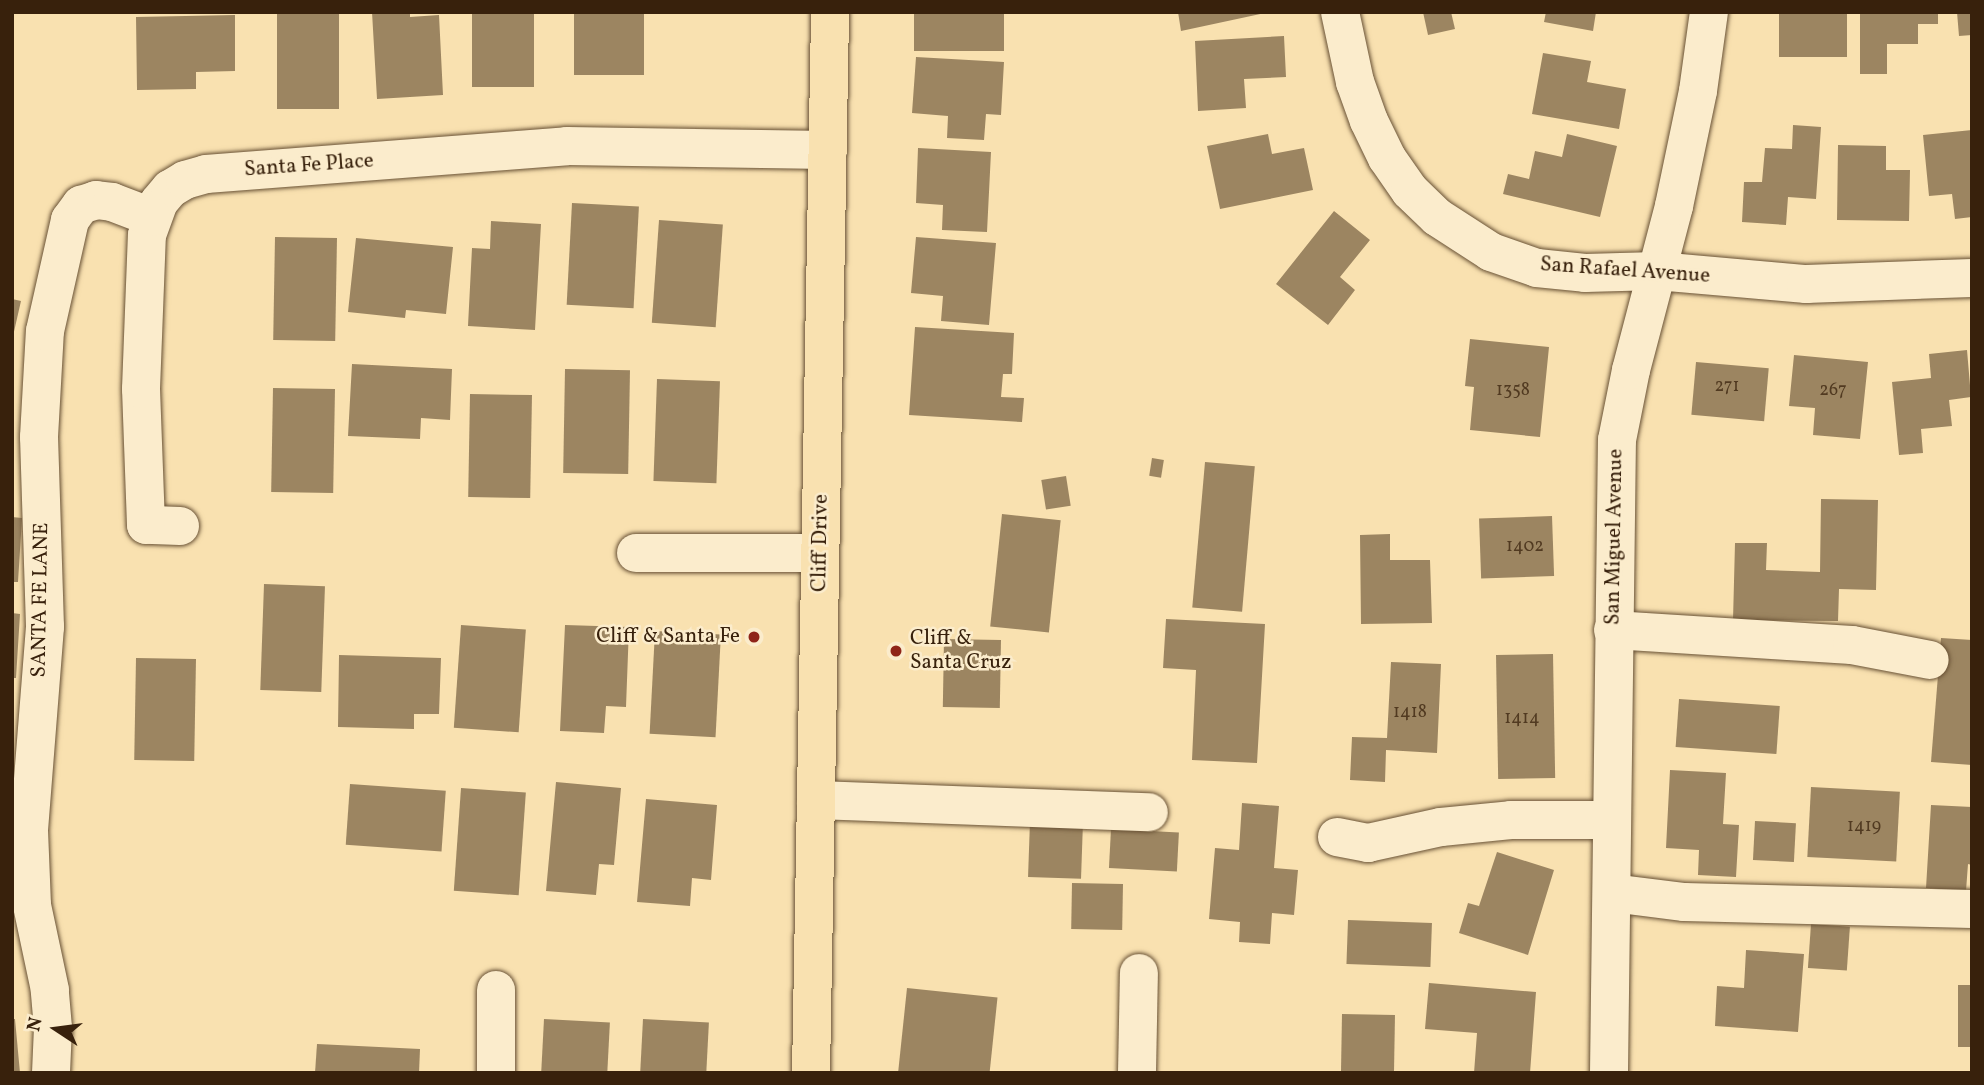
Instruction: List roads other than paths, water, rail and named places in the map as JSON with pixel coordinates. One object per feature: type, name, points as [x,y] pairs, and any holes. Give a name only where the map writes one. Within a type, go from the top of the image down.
[{"type":"main road","name":"Cliff Drive","points":[[811,1073],[830,12]]},
{"type":"street","name":"San Rafael Avenue","points":[[1340,12],[1356,82],[1369,121],[1402,180],[1437,218],[1491,252],[1537,268],[1585,273],[1657,271],[1806,284],[1972,278]]},
{"type":"street","name":"San Miguel Avenue","points":[[1609,1073],[1617,440],[1698,91],[1709,12]]},
{"type":"street","name":"Santa Fe Place","points":[[180,526],[146,525],[141,389],[147,235],[151,218],[170,189],[185,180],[206,174],[567,146],[828,149]]},
{"type":"street","name":"SANTA FE LANE","points":[[51,1073],[53,1028],[50,990],[32,905],[29,831],[44,626],[39,437],[45,331],[70,220],[81,205],[96,200],[112,202],[151,218]]},
{"type":"street","points":[[636,553],[820,553]]},
{"type":"street","points":[[1613,630],[1852,645],[1930,660]]},
{"type":"street","points":[[816,800],[1149,812]]},
{"type":"street","points":[[1337,837],[1368,843],[1441,827],[1511,820],[1612,820]]},
{"type":"street","points":[[1612,893],[1684,902],[1972,909]]},
{"type":"street","points":[[1137,1073],[1139,973]]},
{"type":"street","points":[[496,990],[496,1073]]},
{"type":"place","name":"Cliff & Santa Fe","points":[[754,637]]},
{"type":"place","name":"Cliff & Santa Cruz","points":[[896,651]]}]
